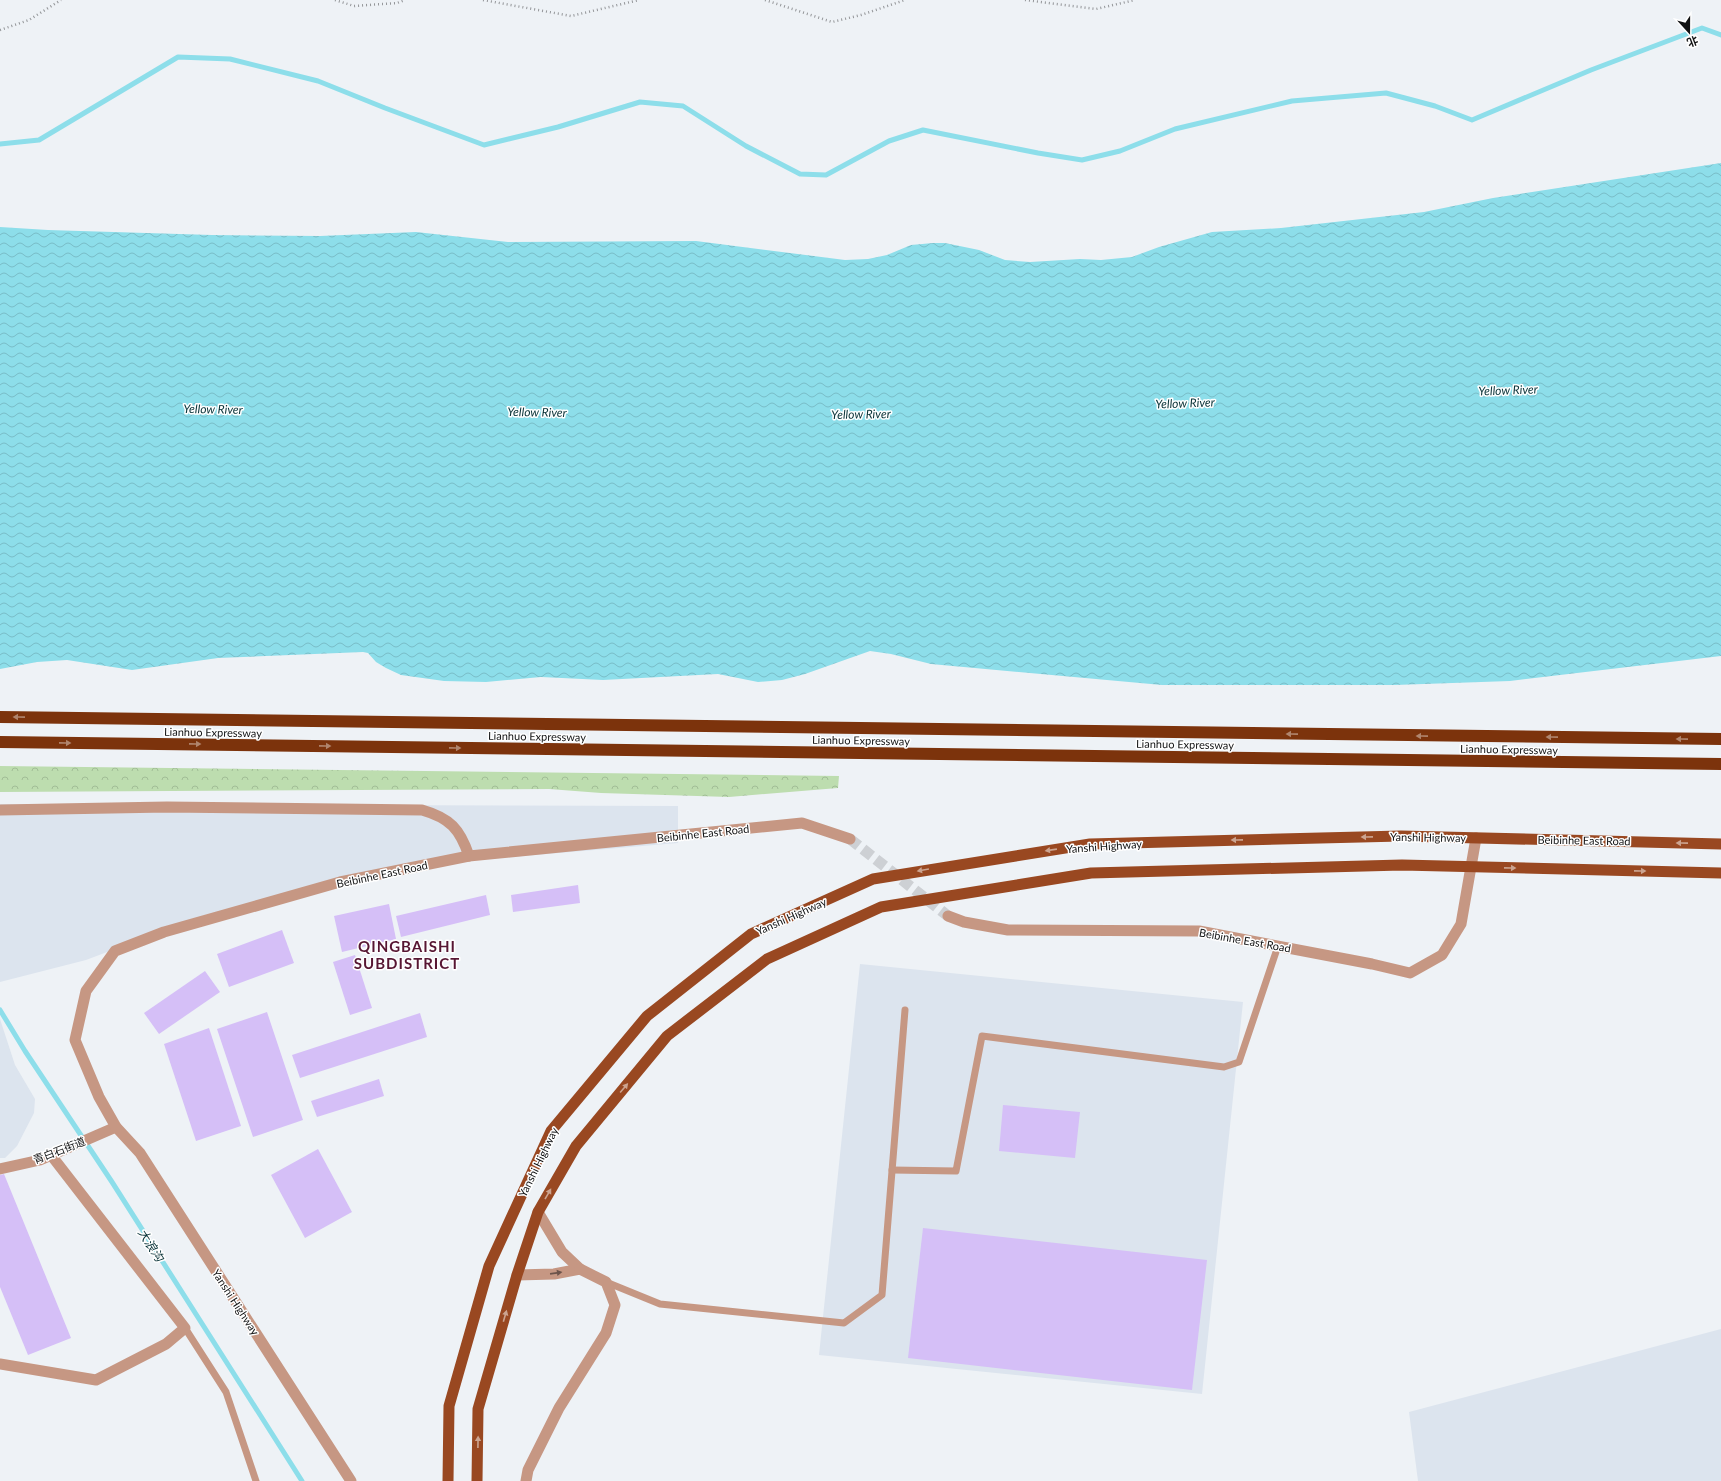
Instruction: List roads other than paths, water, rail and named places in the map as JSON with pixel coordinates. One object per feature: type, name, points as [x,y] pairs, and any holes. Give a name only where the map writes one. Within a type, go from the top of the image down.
[{"type":"highway","name":"Lianhuo Expressway","points":[[0,717],[1721,740]]},
{"type":"highway","name":"Lianhuo Expressway","points":[[0,742],[1721,764]]},
{"type":"main road","name":"Yanshi Highway","points":[[448,1481],[449,1406],[489,1266],[551,1131],[647,1016],[751,934],[873,879],[1090,844],[1401,836],[1476,838]]},
{"type":"main road","name":"Beibinhe East Road","points":[[1476,838],[1721,844]]},
{"type":"main road","name":"Yanshi Highway","points":[[477,1481],[478,1409],[517,1275],[538,1212],[576,1146],[667,1036],[767,959],[882,907],[1091,873],[1402,865],[1472,867]]},
{"type":"main road","points":[[1472,867],[1721,873]]},
{"type":"street","points":[[0,810],[167,807],[422,810],[439,815],[453,825],[464,840],[469,856]]},
{"type":"street","name":"Beibinhe East Road","points":[[116,1127],[99,1097],[75,1040],[86,991],[114,951],[164,932],[340,882],[469,856],[802,823],[850,839]]},
{"type":"street","name":"Beibinhe East Road","points":[[948,916],[964,922],[1008,930],[1199,931],[1372,964],[1410,973],[1442,955],[1461,924],[1476,838]]},
{"type":"street","name":"青白石街道","points":[[0,1169],[40,1160],[116,1127]]},
{"type":"street","name":"Yanshi Highway","points":[[116,1127],[140,1153],[351,1481]]},
{"type":"street","points":[[0,1364],[96,1380],[166,1344],[185,1328],[51,1155]]},
{"type":"street","points":[[526,1481],[528,1470],[559,1408],[606,1334],[615,1305],[606,1282],[580,1269],[562,1252],[538,1212]]},
{"type":"street","points":[[517,1275],[554,1274],[580,1269]]},
{"type":"lane","points":[[892,1170],[956,1171],[982,1036],[1224,1067],[1239,1062],[1278,946]]},
{"type":"lane","points":[[606,1282],[660,1304],[844,1323],[882,1295],[905,1010]]},
{"type":"lane","points":[[185,1328],[226,1392],[256,1481]]},
{"type":"water","name":"Yellow River","points":[[1721,163],[1721,656],[1510,681],[1395,685],[1162,685],[931,664],[891,654],[870,651],[805,674],[782,680],[758,682],[718,674],[603,680],[541,677],[486,682],[444,681],[401,675],[376,662],[368,653],[363,652],[218,658],[132,670],[67,660],[37,662],[0,669],[0,227],[212,235],[320,236],[416,232],[508,242],[696,241],[845,260],[868,259],[887,255],[911,245],[945,243],[979,250],[1005,260],[1030,262],[1080,259],[1101,260],[1132,257],[1159,247],[1212,232],[1281,228],[1424,212],[1493,198]]},
{"type":"waterway","points":[[0,144],[39,140],[178,57],[230,59],[318,81],[484,145],[558,127],[640,102],[683,106],[746,146],[800,174],[826,175],[889,141],[923,130],[1038,153],[1082,160],[1120,151],[1175,129],[1292,101],[1386,93],[1435,106],[1472,120],[1591,70],[1702,28],[1721,35]]},
{"type":"waterway","name":"大浪沟","points":[[0,1010],[25,1051],[112,1182],[302,1481]]},
{"type":"tunnel","points":[[850,839],[948,916]]},
{"type":"district","name":"QINGBAISHI SUBDISTRICT","points":[[407,954]]}]
